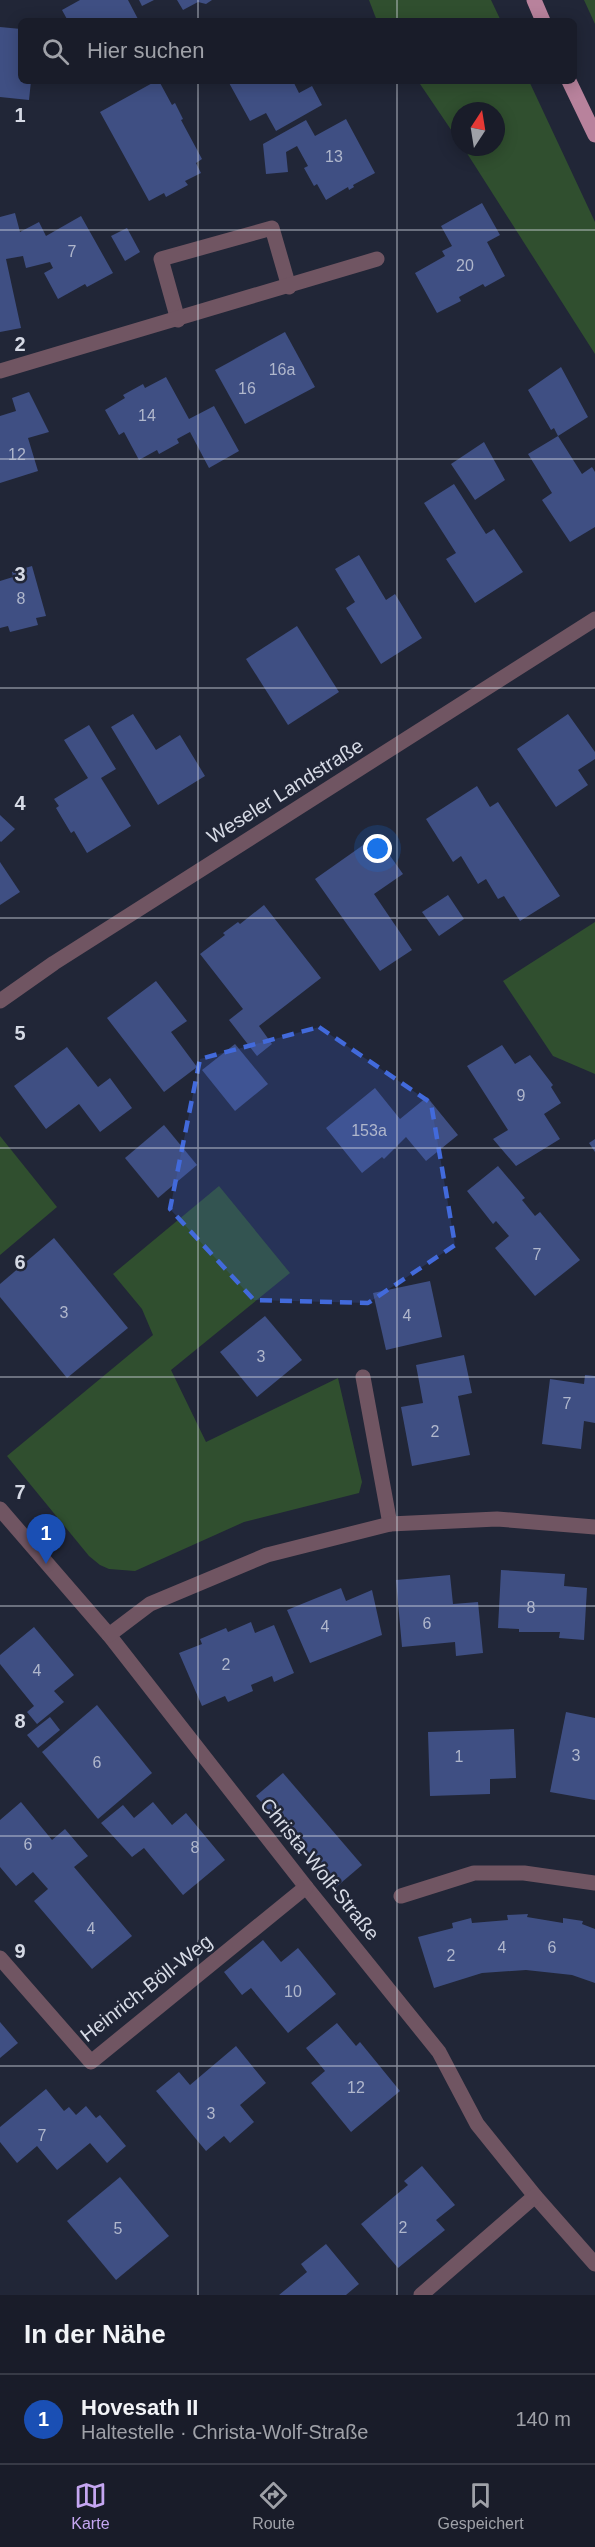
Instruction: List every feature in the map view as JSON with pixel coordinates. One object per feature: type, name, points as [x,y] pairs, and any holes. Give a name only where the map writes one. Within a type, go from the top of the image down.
[{"type":"main road","points":[[534,0],[542,18]]},
{"type":"main road","points":[[570,84],[595,135]]},
{"type":"street","points":[[178,320],[161,259],[272,228],[289,287]]},
{"type":"street","points":[[0,371],[178,320],[377,259]]},
{"type":"street","name":"Weseler Landstraße","points":[[0,1001],[54,963],[595,619]]},
{"type":"street","points":[[363,1377],[390,1524]]},
{"type":"street","name":"Christa-Wolf-Straße","points":[[0,1509],[109,1635],[306,1887],[440,2052],[477,2124],[535,2196],[595,2264]]},
{"type":"street","points":[[109,1635],[150,1604],[267,1555],[390,1524],[497,1519],[595,1527]]},
{"type":"street","points":[[401,1896],[474,1873],[524,1873],[595,1883]]},
{"type":"street","name":"Heinrich-Böll-Weg","points":[[0,1958],[91,2062],[306,1887]]},
{"type":"street","points":[[421,2295],[535,2196]]},
{"type":"highlighted area","points":[[319,1027],[431,1103],[455,1245],[368,1303],[254,1300],[170,1209],[200,1059]]},
{"type":"green space","points":[[369,0],[491,0],[500,18],[376,18]]},
{"type":"green space","points":[[584,0],[595,0],[595,24]]},
{"type":"green space","points":[[420,84],[530,84],[595,222],[595,354],[469,156],[505,156],[505,102],[451,102],[451,130]]},
{"type":"green space","points":[[595,922],[595,1074],[553,1056],[503,981]]},
{"type":"green space","points":[[0,1136],[57,1207],[0,1255]]},
{"type":"green space","points":[[219,1186],[290,1273],[171,1370],[206,1442],[338,1378],[362,1482],[359,1493],[244,1522],[135,1571],[109,1569],[89,1556],[7,1456],[153,1335],[142,1309],[113,1274]]},
{"type":"building","points":[[80,0],[128,0],[137,18],[66,18],[62,10]]},
{"type":"building","points":[[139,0],[154,0],[142,6]]},
{"type":"building","points":[[177,0],[212,0],[206,4],[198,2],[183,10]]},
{"type":"building","points":[[0,27],[18,29],[18,84],[31,84],[29,100],[0,97]]},
{"type":"building","points":[[151,84],[161,84],[172,105],[175,103],[183,119],[181,120],[202,159],[196,163],[201,173],[185,181],[188,185],[166,197],[164,193],[149,201],[100,112]]},
{"type":"building","points":[[230,84],[294,84],[299,93],[312,86],[322,105],[276,131],[266,113],[250,121]]},
{"type":"building","points":[[346,119],[375,173],[353,185],[354,187],[349,190],[348,187],[326,200],[317,184],[314,186],[304,168],[308,166],[297,146],[286,152],[288,172],[266,174],[263,144],[306,120],[315,136]]},
{"type":"building","points":[[482,203],[500,235],[487,242],[505,276],[485,287],[483,284],[459,297],[461,301],[437,313],[415,273],[445,256],[442,251],[452,246],[441,226]]},
{"type":"building","points":[[15,213],[20,232],[39,222],[46,236],[81,216],[113,273],[87,287],[85,284],[58,299],[44,273],[53,268],[50,262],[26,268],[23,256],[6,259],[21,328],[0,332],[0,217]]},
{"type":"building","points":[[127,228],[140,252],[125,261],[111,236]]},
{"type":"building","points":[[285,332],[315,387],[245,424],[215,370]]},
{"type":"building","points":[[561,367],[588,417],[558,436],[554,428],[551,430],[528,390]]},
{"type":"building","points":[[166,377],[189,419],[214,406],[239,451],[209,468],[190,432],[177,439],[179,443],[159,454],[157,450],[139,460],[124,432],[119,435],[105,410],[125,398],[123,395],[143,384],[145,388]]},
{"type":"building","points":[[29,392],[49,432],[28,438],[38,471],[0,483],[0,416],[16,411],[12,398]]},
{"type":"building","points":[[558,436],[582,474],[592,467],[595,472],[595,527],[570,542],[542,500],[552,493],[528,454]]},
{"type":"building","points":[[484,442],[505,480],[475,500],[451,464]]},
{"type":"building","points":[[454,484],[486,534],[494,529],[523,572],[475,603],[446,559],[456,553],[424,503]]},
{"type":"building","points":[[359,555],[386,600],[395,594],[422,638],[381,664],[346,608],[355,602],[335,569]]},
{"type":"building","points":[[32,566],[46,616],[36,618],[38,625],[10,632],[8,626],[0,628],[0,581],[13,577],[12,572]]},
{"type":"building","points":[[297,626],[339,692],[288,725],[246,659]]},
{"type":"building","points":[[133,714],[156,750],[180,735],[205,776],[158,805],[111,727]]},
{"type":"building","points":[[568,714],[595,752],[595,759],[578,770],[588,785],[556,807],[517,749]]},
{"type":"building","points":[[89,725],[116,769],[101,778],[131,826],[87,853],[74,831],[71,833],[56,808],[59,806],[54,799],[88,778],[64,740]]},
{"type":"building","points":[[477,786],[490,807],[498,802],[560,896],[520,921],[504,896],[498,899],[486,879],[478,884],[461,856],[453,862],[426,819]]},
{"type":"building","points":[[0,815],[15,829],[1,842],[0,841]]},
{"type":"building","points":[[376,836],[403,874],[374,894],[412,950],[380,971],[315,879]]},
{"type":"building","points":[[0,862],[20,892],[0,905]]},
{"type":"building","points":[[448,895],[464,919],[439,936],[422,912]]},
{"type":"building","points":[[264,905],[321,978],[259,1026],[272,1044],[257,1056],[229,1020],[243,1009],[200,954],[225,935],[223,933],[238,922],[240,924]]},
{"type":"building","points":[[156,981],[187,1021],[171,1032],[197,1067],[164,1092],[107,1018]]},
{"type":"building","points":[[235,1044],[268,1084],[235,1111],[202,1070]]},
{"type":"building","points":[[502,1045],[515,1064],[530,1055],[553,1085],[551,1087],[561,1103],[544,1114],[560,1139],[516,1166],[493,1139],[508,1130],[467,1066]]},
{"type":"building","points":[[67,1047],[98,1087],[110,1078],[132,1108],[100,1132],[79,1104],[46,1129],[14,1086]]},
{"type":"building","points":[[375,1088],[400,1119],[427,1097],[458,1135],[426,1161],[406,1137],[384,1159],[382,1157],[362,1173],[326,1128]]},
{"type":"building","points":[[164,1125],[197,1165],[158,1198],[125,1158]]},
{"type":"building","points":[[595,1139],[595,1152],[589,1143]]},
{"type":"building","points":[[498,1166],[525,1198],[522,1200],[535,1216],[540,1212],[580,1260],[535,1296],[495,1248],[509,1236],[496,1221],[493,1224],[467,1191]]},
{"type":"building","points":[[54,1238],[128,1328],[67,1378],[0,1297],[0,1284]]},
{"type":"building","points":[[430,1281],[442,1337],[386,1350],[373,1293]]},
{"type":"building","points":[[265,1316],[302,1360],[257,1397],[220,1352]]},
{"type":"building","points":[[464,1355],[472,1393],[458,1396],[470,1455],[412,1466],[401,1407],[423,1403],[416,1365]]},
{"type":"building","points":[[585,1375],[595,1376],[595,1423],[584,1421],[581,1449],[542,1444],[550,1379],[584,1384]]},
{"type":"building","points":[[501,1570],[565,1574],[564,1586],[587,1588],[584,1640],[559,1638],[560,1632],[519,1632],[519,1629],[498,1628]]},
{"type":"building","points":[[450,1575],[453,1604],[478,1602],[483,1653],[456,1656],[455,1642],[402,1647],[396,1580]]},
{"type":"building","points":[[341,1588],[346,1601],[372,1590],[382,1635],[310,1663],[287,1610]]},
{"type":"building","points":[[251,1622],[255,1633],[274,1625],[294,1673],[274,1682],[272,1676],[251,1685],[253,1691],[228,1702],[225,1696],[202,1706],[179,1653],[202,1644],[200,1639],[226,1628],[228,1632]]},
{"type":"building","points":[[34,1627],[74,1675],[54,1691],[64,1702],[37,1724],[27,1712],[34,1706],[0,1664],[0,1655]]},
{"type":"building","points":[[97,1705],[152,1773],[98,1819],[42,1752]]},
{"type":"building","points":[[566,1712],[595,1718],[595,1800],[550,1792]]},
{"type":"building","points":[[50,1717],[60,1730],[38,1748],[27,1735]]},
{"type":"building","points":[[514,1729],[516,1778],[490,1779],[490,1794],[430,1796],[428,1732]]},
{"type":"building","points":[[283,1773],[362,1865],[335,1888],[256,1796]]},
{"type":"building","points":[[21,1802],[52,1840],[65,1829],[88,1856],[74,1867],[132,1936],[92,1969],[34,1901],[48,1889],[33,1872],[16,1886],[0,1867],[0,1820]]},
{"type":"building","points":[[153,1802],[172,1825],[186,1813],[225,1860],[183,1895],[144,1848],[132,1857],[101,1823],[123,1805],[134,1818]]},
{"type":"building","points":[[528,1914],[527,1917],[563,1923],[563,1918],[583,1921],[582,1924],[595,1929],[595,1983],[572,1975],[526,1970],[482,1973],[434,1988],[418,1937],[453,1928],[452,1923],[471,1918],[472,1923],[508,1920],[507,1915]]},
{"type":"building","points":[[263,1940],[281,1962],[298,1948],[336,1994],[288,2033],[251,1988],[242,1995],[224,1972]]},
{"type":"building","points":[[0,2022],[18,2043],[0,2058]]},
{"type":"building","points":[[337,2023],[356,2046],[360,2042],[400,2091],[351,2132],[311,2083],[325,2071],[306,2048]]},
{"type":"building","points":[[236,2046],[266,2083],[240,2105],[254,2122],[230,2143],[224,2136],[206,2151],[156,2091],[179,2072],[190,2085]]},
{"type":"building","points":[[46,2089],[64,2111],[69,2107],[76,2115],[86,2106],[96,2118],[100,2115],[126,2146],[107,2163],[90,2143],[57,2170],[37,2146],[17,2163],[0,2142],[0,2127]]},
{"type":"building","points":[[422,2166],[455,2205],[436,2220],[445,2230],[398,2268],[361,2224],[408,2185],[404,2181]]},
{"type":"building","points":[[120,2177],[169,2236],[116,2280],[67,2221]]},
{"type":"building","points":[[326,2244],[359,2284],[346,2295],[279,2295],[307,2272],[301,2264]]},
{"type":"place","name":"Hovesath II","points":[[46,1564]]}]
